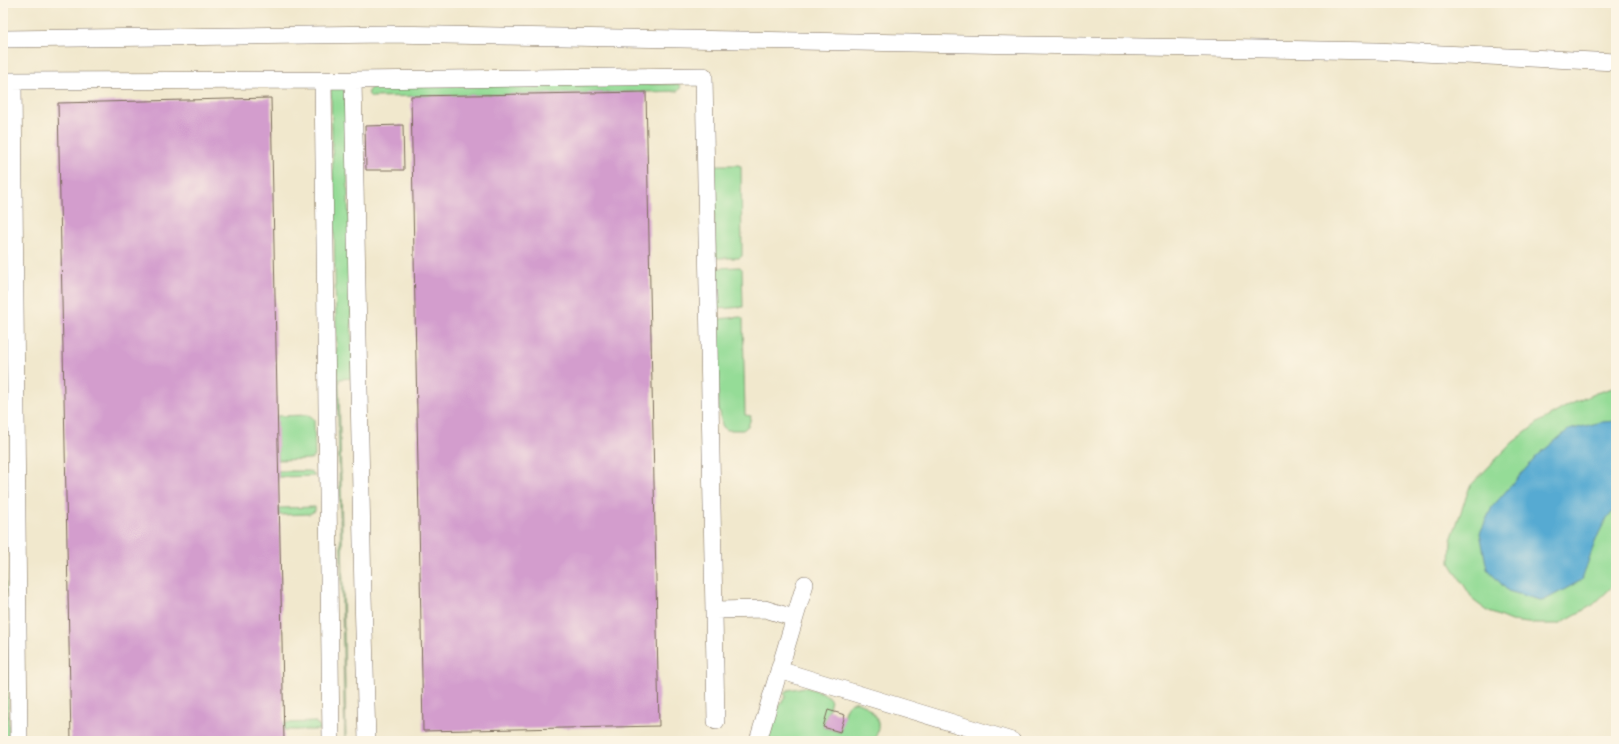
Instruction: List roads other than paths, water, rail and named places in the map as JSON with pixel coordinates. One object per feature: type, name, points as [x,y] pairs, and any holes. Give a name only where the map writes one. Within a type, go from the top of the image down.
[{"type":"street","points":[[3,39],[395,34],[1376,51],[1616,62]]},
{"type":"street","points":[[19,741],[8,81],[353,80],[704,76],[716,721]]},
{"type":"street","points":[[323,80],[332,741]]},
{"type":"street","points":[[353,80],[367,741]]},
{"type":"street","points":[[758,741],[805,584]]},
{"type":"street","points":[[715,610],[765,609],[794,618]]},
{"type":"street","points":[[779,670],[1012,741]]},
{"type":"water","points":[[1616,421],[1616,509],[1604,523],[1599,532],[1582,580],[1543,601],[1508,591],[1487,569],[1480,533],[1492,507],[1537,456],[1568,430],[1602,422]]}]
